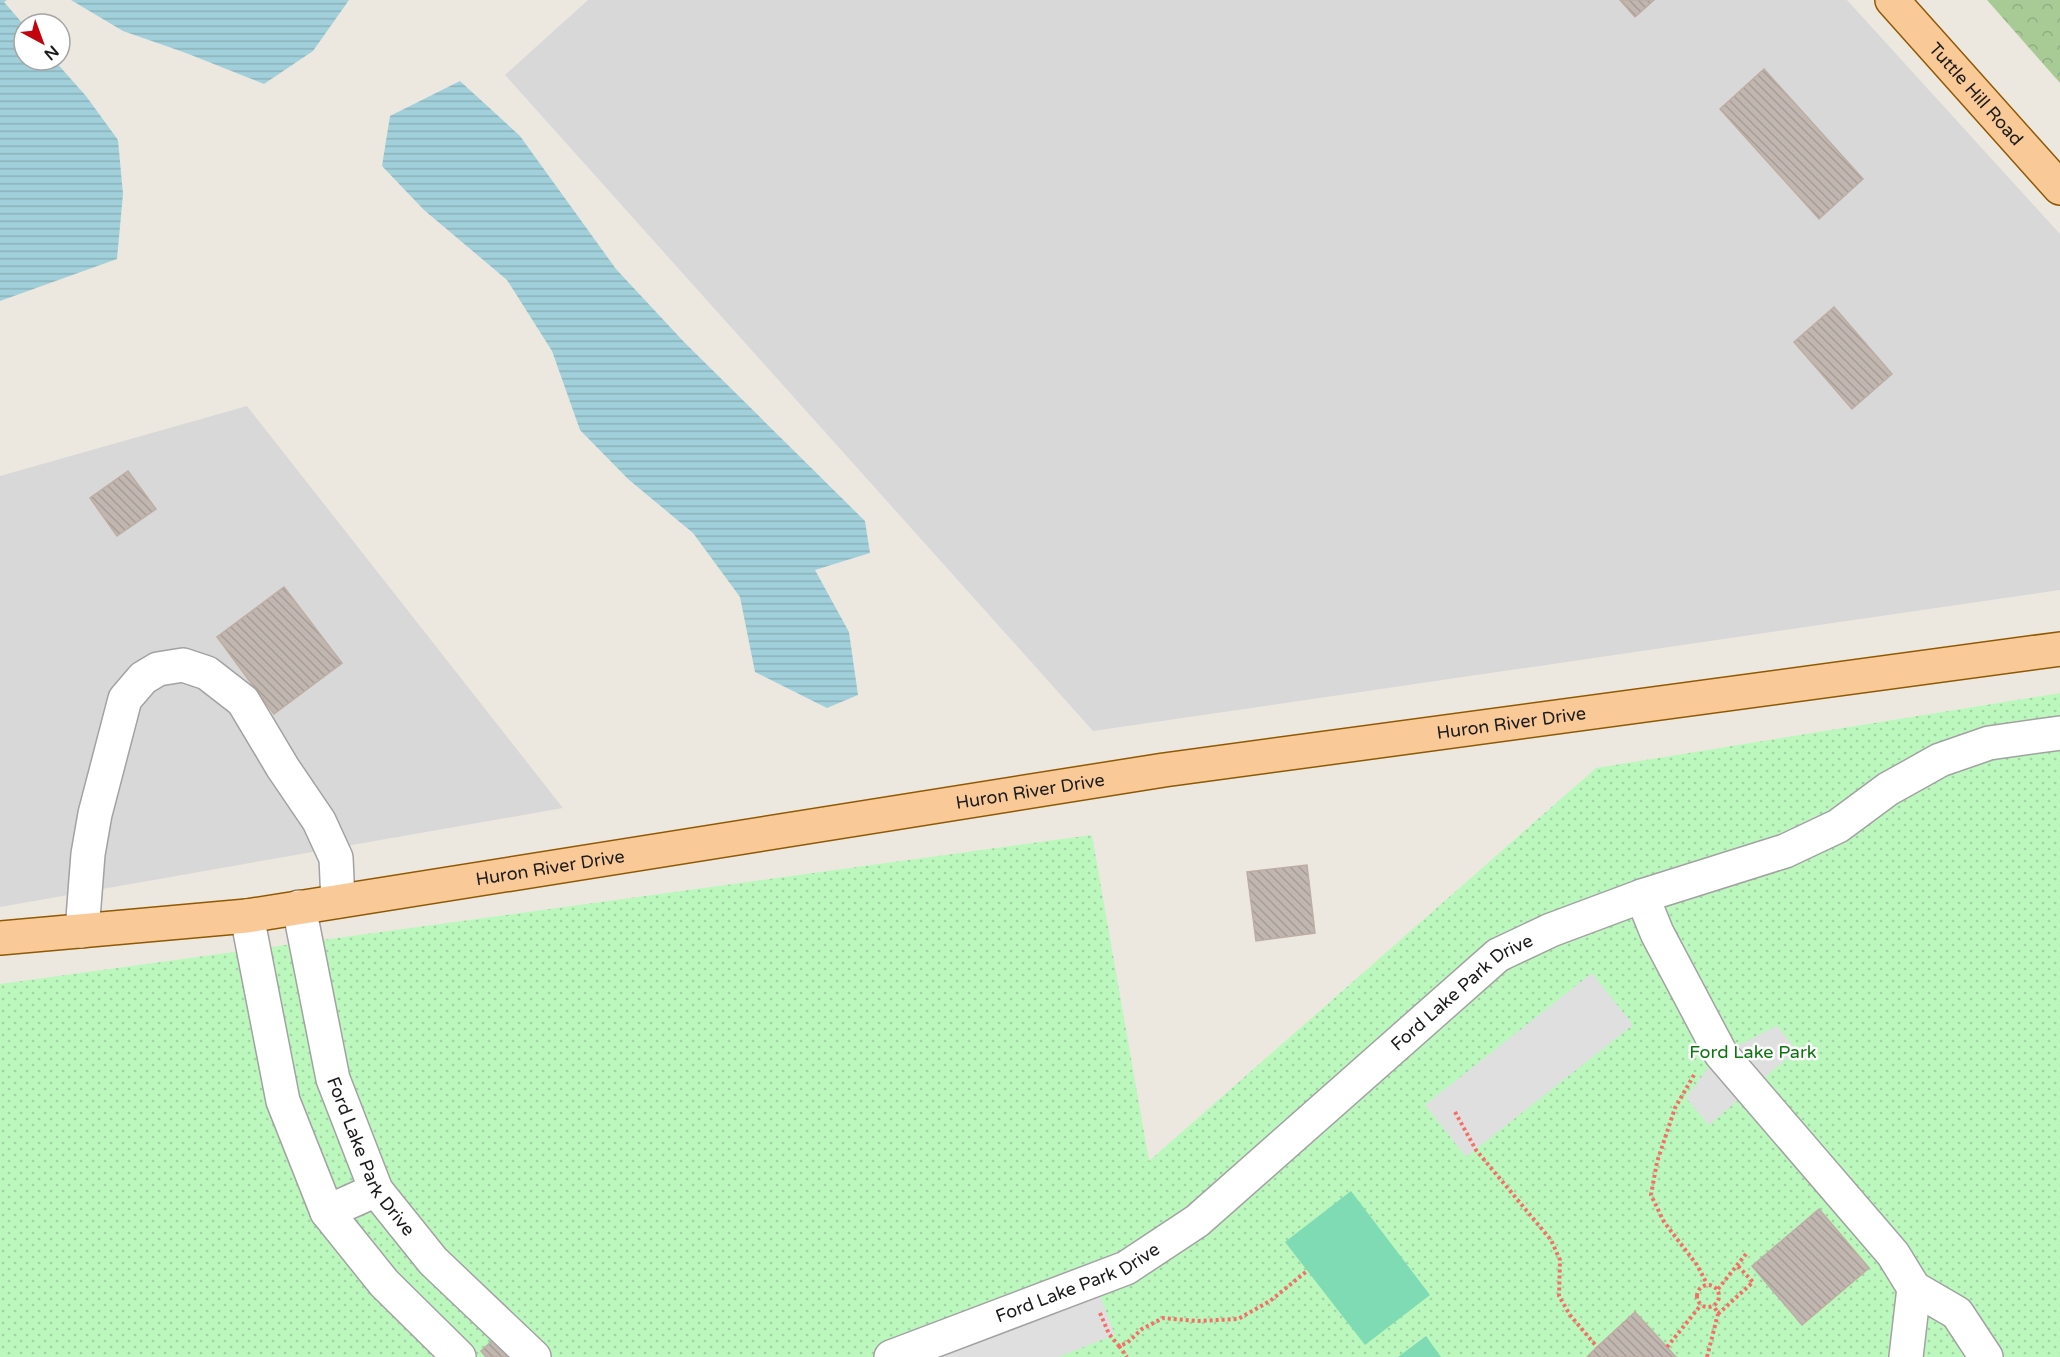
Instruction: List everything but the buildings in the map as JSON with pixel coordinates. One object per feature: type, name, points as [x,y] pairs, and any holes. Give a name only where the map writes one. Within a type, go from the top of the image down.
[{"type":"main road","name":"Tuttle Hill Road","points":[[1892,0],[2060,188]]},
{"type":"main road","name":"Huron River Drive","points":[[0,938],[247,916],[1164,770],[2060,649]]},
{"type":"lane","points":[[82,930],[91,834],[124,699],[143,678],[158,669],[183,665],[207,673],[243,700],[323,831],[336,858],[338,901]]},
{"type":"lane","name":"Ford Lake Park Drive","points":[[891,1357],[1126,1268],[1197,1221],[1498,956],[1551,930],[1642,896],[1785,851],[1838,826],[1888,789],[1940,760],[1989,743],[2060,733]]},
{"type":"lane","points":[[1642,896],[1657,933],[1721,1054],[1893,1254],[1914,1288],[1957,1313],[1986,1357]]},
{"type":"lane","name":"Ford Lake Park Drive","points":[[299,907],[333,1079],[376,1190],[434,1261],[534,1357]]},
{"type":"lane","points":[[247,916],[283,1101],[327,1212],[384,1283],[459,1357]]},
{"type":"lane","points":[[327,1212],[376,1190]]},
{"type":"lane","points":[[1906,1357],[1914,1288]]},
{"type":"path","points":[[1707,1284],[1697,1266],[1664,1222],[1651,1195],[1657,1162],[1675,1108],[1691,1077],[1721,1054]]},
{"type":"path","points":[[1455,1112],[1476,1150],[1551,1240],[1560,1260],[1559,1296],[1570,1315],[1598,1347]]},
{"type":"path","points":[[1718,1289],[1746,1254]]},
{"type":"path","points":[[1707,1357],[1718,1314],[1753,1282],[1737,1265]]},
{"type":"path","points":[[1119,1346],[1127,1343],[1142,1329],[1162,1318],[1198,1321],[1238,1319],[1269,1301],[1307,1270]]},
{"type":"path","points":[[1087,1282],[1109,1334],[1127,1357]]},
{"type":"path","points":[[1707,1284],[1718,1289],[1720,1298],[1714,1306],[1701,1305],[1697,1293],[1699,1289],[1707,1284]]},
{"type":"path","points":[[1667,1347],[1701,1305]]},
{"type":"path","points":[[1714,1306],[1718,1314]]},
{"type":"shaded area","points":[[588,0],[1847,0],[2060,234],[2060,590],[1093,731],[505,75]]},
{"type":"shaded area","points":[[247,406],[563,808],[0,907],[0,476]]},
{"type":"shaded area","points":[[1592,973],[1633,1025],[1466,1157],[1425,1105]]},
{"type":"shaded area","points":[[1777,1026],[1797,1050],[1709,1125],[1686,1098],[1708,1068],[1733,1048]]},
{"type":"shaded area","points":[[1094,1280],[1115,1335],[1058,1357],[891,1357]]},
{"type":"green space","points":[[1987,0],[2060,0],[2060,83]]},
{"type":"green space","name":"Ford Lake Park","points":[[2060,693],[2060,1357],[0,1357],[0,984],[1092,835],[1149,1161],[1596,768]]},
{"type":"green space","points":[[1351,1191],[1430,1295],[1365,1345],[1285,1242]]},
{"type":"green space","points":[[1426,1336],[1441,1357],[1398,1357]]},
{"type":"water","points":[[0,0],[7,0],[4,2],[13,12],[12,72],[65,72],[86,96],[118,140],[123,194],[117,259],[0,301]]},
{"type":"water","points":[[71,0],[349,0],[313,51],[264,84],[123,31]]},
{"type":"water","points":[[460,81],[520,136],[616,269],[684,342],[865,521],[870,553],[815,570],[849,632],[858,695],[827,708],[755,672],[740,597],[693,533],[628,479],[580,430],[552,351],[507,280],[424,210],[382,166],[390,116]]}]
